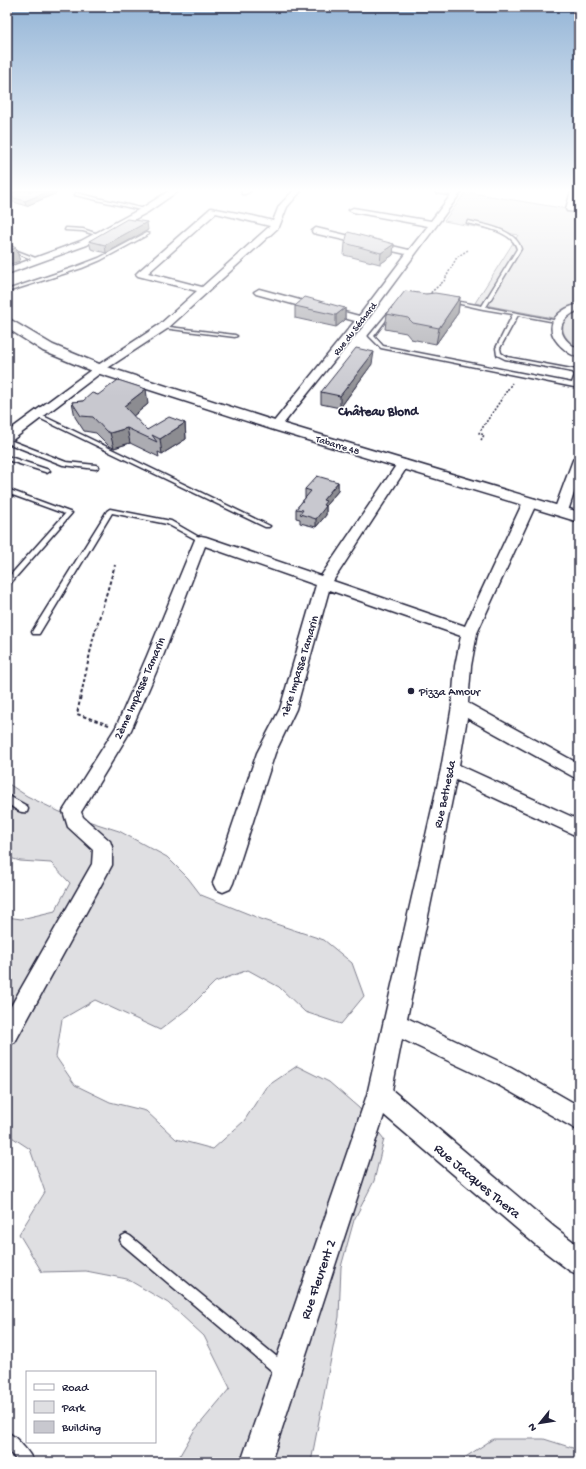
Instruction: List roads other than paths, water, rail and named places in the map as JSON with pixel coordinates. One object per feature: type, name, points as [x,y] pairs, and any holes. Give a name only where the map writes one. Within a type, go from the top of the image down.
[{"type":"street","points":[[7,271],[37,260]]},
{"type":"street","points":[[157,260],[141,274],[203,290]]},
{"type":"street","points":[[7,439],[98,369],[164,327],[237,260]]},
{"type":"street","name":"Rue du Séchard","points":[[276,426],[361,320],[406,260]]},
{"type":"street","points":[[259,292],[361,320]]},
{"type":"street","points":[[579,307],[564,313],[556,321],[555,331],[560,341],[579,354]]},
{"type":"street","name":"Tabarre 48","points":[[7,323],[48,348],[98,369],[276,426],[579,517]]},
{"type":"street","points":[[561,511],[579,460]]},
{"type":"street","name":"1ère Impasse Tamarin","points":[[223,883],[266,753],[288,709],[324,583],[403,464]]},
{"type":"street","name":"Rue Bethesda","points":[[379,1095],[450,769],[460,706],[463,666],[469,633],[530,502]]},
{"type":"street","points":[[201,540],[469,633]]},
{"type":"street","name":"2ème Impasse Tamarin","points":[[7,1034],[102,865],[103,847],[75,821],[72,811],[123,730],[155,656],[201,540]]},
{"type":"street","points":[[460,706],[579,773]]},
{"type":"street","points":[[450,769],[579,828]]},
{"type":"street","points":[[394,1023],[503,1074],[579,1119]]},
{"type":"street","name":"Rue Jacques Thera","points":[[379,1095],[544,1236],[579,1262]]},
{"type":"street","name":"Rue Fleurent 2","points":[[256,1462],[379,1095]]},
{"type":"lane","points":[[7,291],[99,260]]},
{"type":"lane","points":[[483,308],[512,260]]},
{"type":"lane","points":[[426,297],[556,321]]},
{"type":"lane","points":[[395,306],[371,336],[381,347],[577,386],[578,375],[575,371],[502,356],[498,351],[516,314]]},
{"type":"lane","points":[[164,327],[236,336]]},
{"type":"lane","points":[[515,374],[517,360]]},
{"type":"lane","points":[[37,415],[267,526]]},
{"type":"lane","points":[[7,439],[65,464],[96,467]]},
{"type":"lane","points":[[7,458],[47,471]]},
{"type":"lane","points":[[7,491],[70,512],[7,582]]},
{"type":"lane","points":[[36,632],[110,511],[169,522],[201,540]]},
{"type":"lane","points":[[7,799],[24,809]]},
{"type":"lane","points":[[126,1240],[285,1373]]},
{"type":"lane","points":[[7,1440],[26,1462]]},
{"type":"place","name":"Pizza Amour","points":[[411,691]]},
{"type":"district","name":"Château Blond","points":[[378,410]]}]
